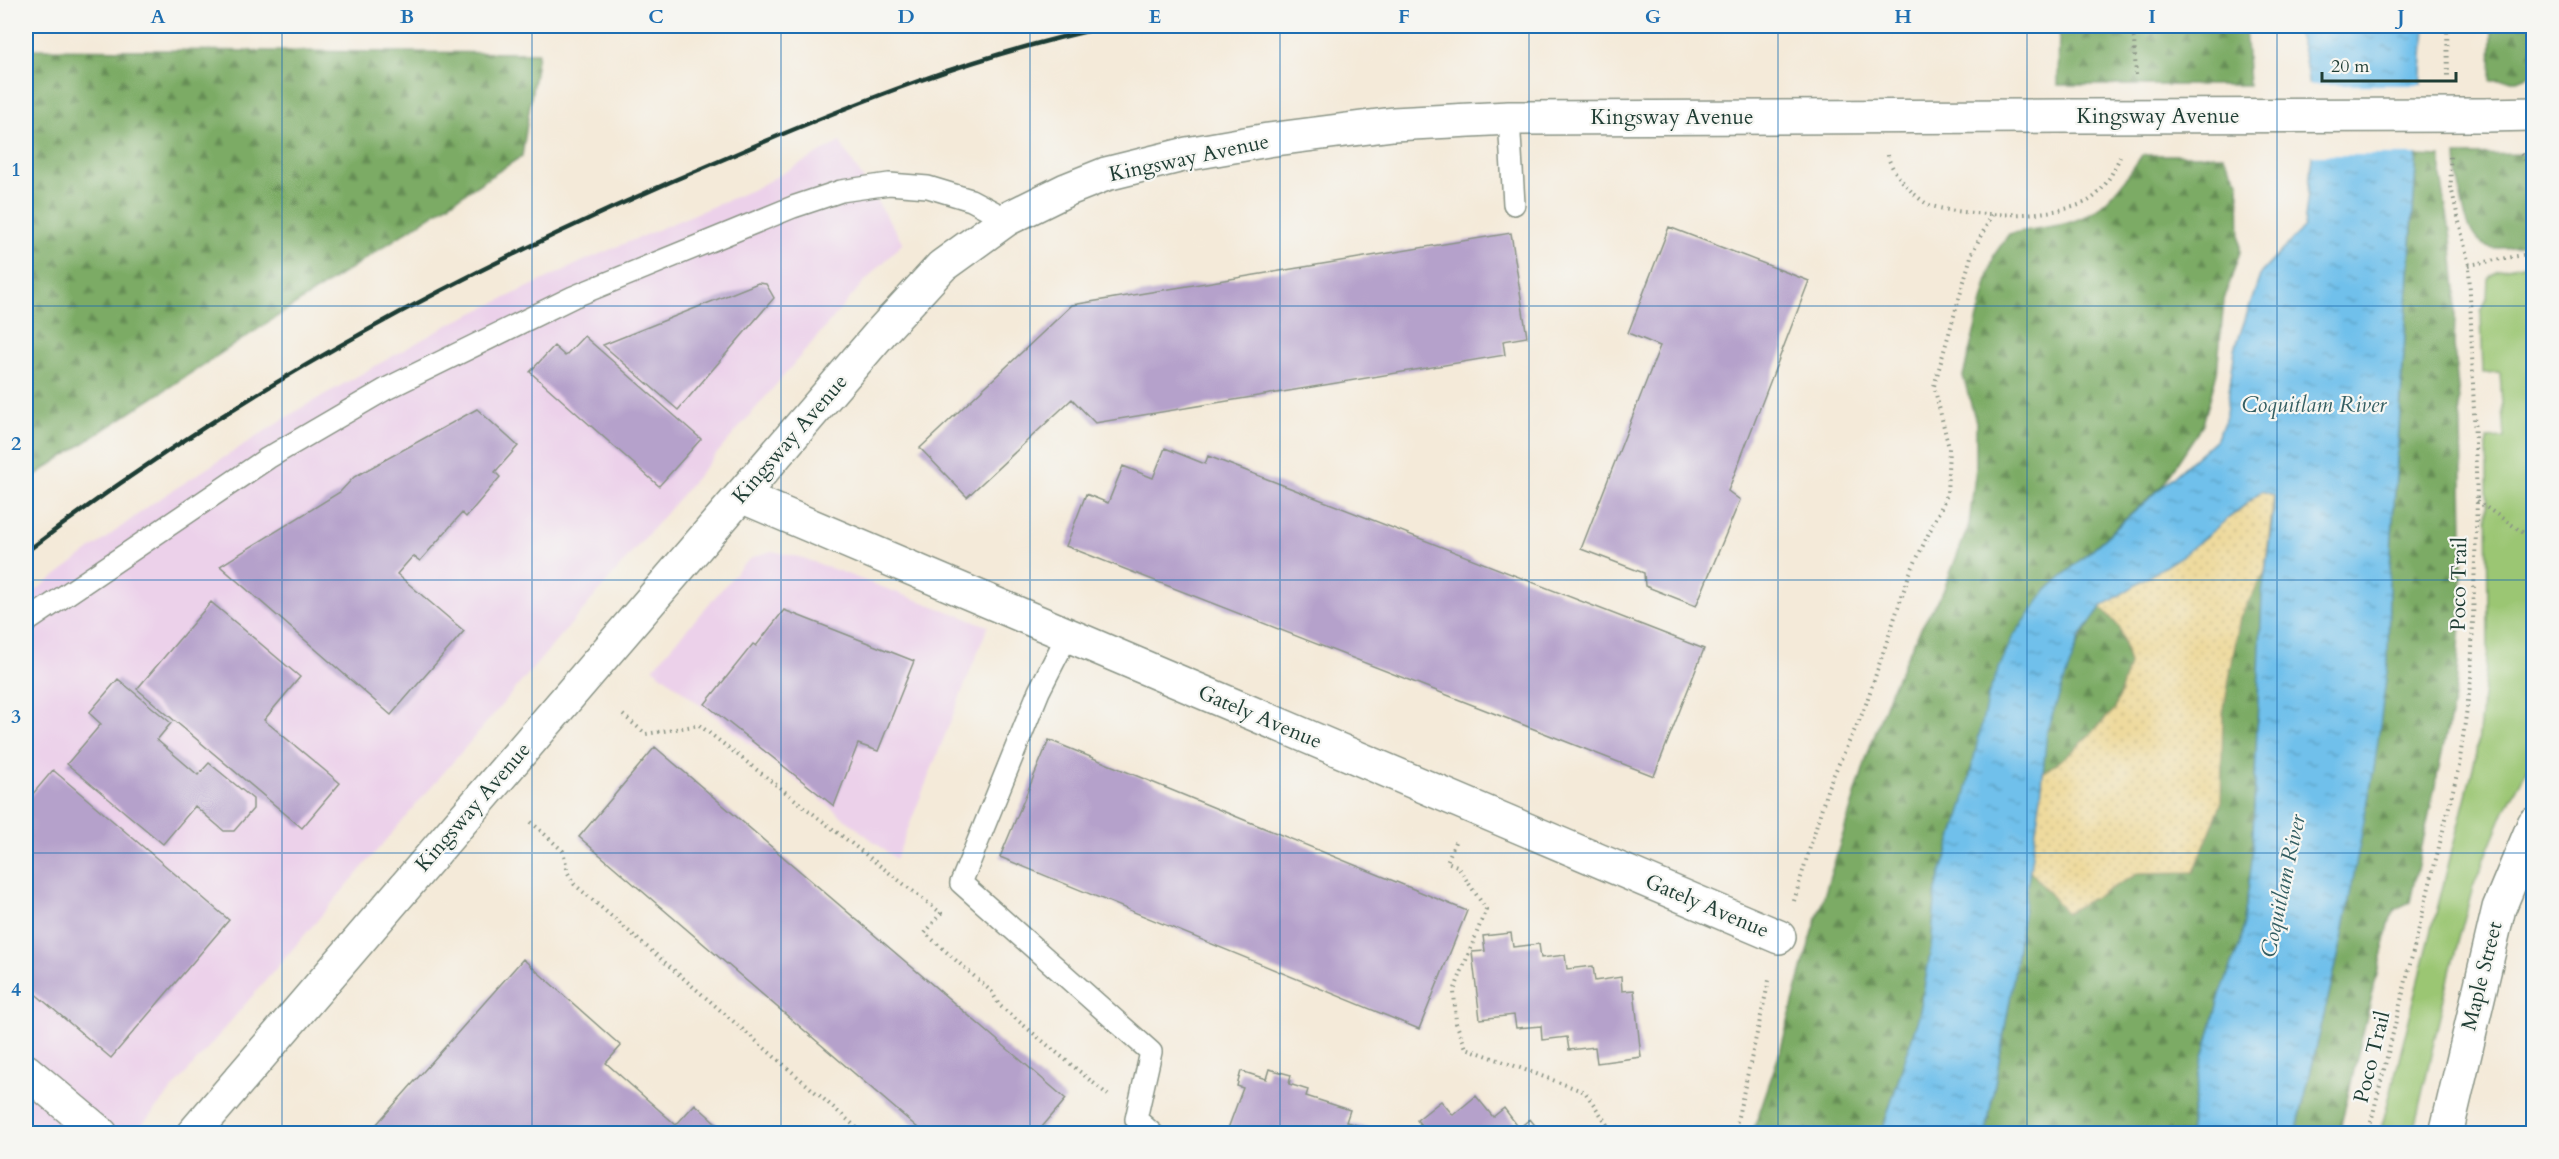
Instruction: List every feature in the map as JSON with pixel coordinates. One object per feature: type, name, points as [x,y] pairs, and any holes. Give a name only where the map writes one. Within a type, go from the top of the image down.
[{"type":"main road","name":"Kingsway Avenue","points":[[193,1134],[926,282],[960,252],[1007,219],[1066,190],[1106,174],[1187,154],[1268,140],[1393,124],[1509,118],[2534,114]]},
{"type":"main road","name":"Gately Avenue","points":[[741,496],[1779,937]]},
{"type":"main road","name":"Maple Street","points":[[2446,1134],[2499,909],[2534,824]]},
{"type":"main road","points":[[26,1071],[101,1134]]},
{"type":"lane","points":[[1509,118],[1514,204]]},
{"type":"lane","points":[[26,622],[51,603],[129,555],[268,458],[386,388],[595,288],[793,207],[841,191],[889,184],[928,186],[971,200],[1007,219]]},
{"type":"lane","points":[[1067,636],[1039,691],[961,883],[1151,1052],[1136,1119],[1153,1134]]},
{"type":"path","points":[[2130,26],[2134,39],[2136,83]]},
{"type":"path","points":[[2447,26],[2448,77]]},
{"type":"path","name":"Poco Trail","points":[[2368,1134],[2459,766],[2471,679],[2476,501],[2469,265],[2451,187],[2450,145]]},
{"type":"path","points":[[1887,147],[1888,160],[1902,182],[1930,206],[1992,216],[2061,210],[2089,200],[2111,176],[2125,146]]},
{"type":"path","points":[[2516,146],[2534,171]]},
{"type":"path","points":[[1734,1134],[1779,937],[1798,892],[1828,788],[1864,710],[1910,575],[1947,495],[1949,448],[1935,386],[1972,254],[1992,216]]},
{"type":"path","points":[[2469,265],[2534,253]]},
{"type":"path","points":[[2476,501],[2534,540]]},
{"type":"path","points":[[622,716],[646,734],[699,725],[941,913],[925,933],[992,992],[999,1005],[1136,1119]]},
{"type":"path","points":[[1469,806],[1447,862],[1457,866],[1486,909],[1454,991],[1456,1023],[1466,1048],[1585,1092],[1614,1134]]},
{"type":"path","points":[[531,822],[563,851],[568,873],[574,884],[864,1134]]},
{"type":"shaded area","points":[[840,142],[903,243],[863,283],[135,1133],[26,1133],[26,598],[153,503],[301,408],[448,325],[588,259],[754,189]]},
{"type":"shaded area","points":[[772,551],[803,558],[988,626],[896,859],[653,668],[742,566],[753,557]]},
{"type":"green space","points":[[2059,26],[2245,26],[2249,85],[2058,85]]},
{"type":"green space","points":[[2492,26],[2533,26],[2533,74],[2518,80],[2491,80]]},
{"type":"green space","points":[[26,49],[538,53],[522,156],[26,481]]},
{"type":"green space","points":[[2533,154],[2533,244],[2503,248],[2486,246],[2471,231],[2466,219],[2460,191],[2457,155]]},
{"type":"green space","points":[[2142,155],[2223,155],[2239,183],[2240,252],[2224,300],[2217,373],[2203,424],[2162,486],[2047,590],[1964,801],[1936,890],[1931,949],[1919,1016],[1881,1133],[1752,1134],[1780,1052],[1806,954],[1870,747],[1890,692],[1921,628],[1944,589],[1969,525],[1976,467],[1976,422],[1963,376],[1994,255],[2009,234],[2064,224],[2090,214],[2110,198]]},
{"type":"green space","points":[[2417,156],[2441,157],[2441,177],[2451,238],[2456,289],[2454,345],[2461,424],[2463,534],[2456,689],[2410,902],[2395,909],[2390,920],[2339,1133],[2296,1134],[2341,944],[2388,664],[2389,582]]},
{"type":"green space","points":[[2533,263],[2534,469],[2529,486],[2534,504],[2533,759],[2506,808],[2473,887],[2451,968],[2413,1133],[2380,1134],[2477,752],[2488,649],[2487,439],[2504,438],[2500,372],[2483,373],[2481,313],[2487,298],[2488,279],[2497,270]]},
{"type":"green space","points":[[2265,572],[2262,595],[2252,861],[2241,942],[2220,995],[2201,1065],[2189,1133],[1986,1134],[2010,1000],[2028,868],[2066,912],[2139,873],[2194,872],[2221,804],[2223,714],[2240,617]]},
{"type":"green space","points":[[2101,607],[2120,628],[2129,664],[2115,709],[2074,750],[2043,773],[2046,736],[2061,682],[2083,635]]},
{"type":"sand","points":[[2262,491],[2274,494],[2265,572],[2240,617],[2223,714],[2221,804],[2194,872],[2139,873],[2066,913],[2028,868],[2043,773],[2074,750],[2115,709],[2129,664],[2120,628],[2101,607],[2236,513]]},
{"type":"water","name":"Coquitlam River","points":[[2295,26],[2425,26],[2389,582],[2388,664],[2375,763],[2341,944],[2296,1133],[2189,1133],[2201,1065],[2220,995],[2241,942],[2252,861],[2262,595],[2274,507],[2274,495],[2262,491],[2183,555],[2101,607],[2080,637],[2047,730],[2041,796],[2010,1000],[1986,1133],[1881,1134],[1919,1016],[1931,949],[1936,890],[1964,801],[1989,692],[2012,638],[2047,590],[2217,438],[2225,420],[2235,349],[2261,273],[2304,227],[2315,131],[2304,53]]},
{"type":"pier","points":[[2305,85],[2425,85],[2420,155],[2310,155],[2312,131]]},
{"type":"building","points":[[1669,227],[1809,281],[1728,491],[1740,500],[1696,606],[1645,586],[1644,573],[1581,549],[1660,346],[1628,333]]},
{"type":"building","points":[[1511,233],[1527,337],[1503,341],[1505,355],[1095,423],[1072,399],[967,497],[920,448],[1072,305]]},
{"type":"building","points":[[758,283],[766,284],[774,298],[678,410],[603,345]]},
{"type":"building","points":[[584,336],[701,439],[659,486],[530,372],[554,346],[565,356]]},
{"type":"building","points":[[477,409],[518,446],[495,472],[500,477],[466,517],[462,513],[420,561],[413,556],[397,574],[464,631],[391,715],[220,566],[340,492],[354,477]]},
{"type":"building","points":[[1165,448],[1205,464],[1208,456],[1704,649],[1654,776],[1066,546],[1086,494],[1108,503],[1123,466],[1153,478]]},
{"type":"building","points":[[211,602],[300,677],[264,720],[340,783],[302,828],[137,689]]},
{"type":"building","points":[[784,610],[914,661],[878,751],[858,744],[834,806],[705,704],[753,644],[756,646]]},
{"type":"building","points":[[118,679],[171,723],[157,740],[198,775],[209,763],[253,799],[253,809],[234,831],[224,831],[195,806],[163,844],[67,764],[101,724],[89,713]]},
{"type":"building","points":[[1049,740],[1467,911],[1419,1029],[1000,857]]},
{"type":"building","points":[[655,747],[1066,1099],[1036,1134],[925,1134],[579,837]]},
{"type":"building","points":[[53,770],[229,920],[111,1058],[26,986],[26,802]]},
{"type":"building","points":[[1511,933],[1513,947],[1539,944],[1541,958],[1565,955],[1567,969],[1593,966],[1595,981],[1621,977],[1622,991],[1634,990],[1641,1057],[1597,1063],[1595,1047],[1569,1050],[1567,1037],[1542,1040],[1541,1026],[1516,1028],[1514,1015],[1480,1019],[1472,952],[1485,951],[1483,936]]},
{"type":"building","points":[[523,959],[621,1046],[606,1063],[676,1125],[695,1104],[728,1134],[368,1134]]},
{"type":"building","points":[[1269,1069],[1291,1075],[1289,1084],[1308,1090],[1306,1096],[1350,1110],[1346,1122],[1371,1129],[1370,1134],[1226,1134],[1243,1088],[1237,1086],[1241,1071],[1266,1079]]},
{"type":"building","points":[[1476,1096],[1493,1117],[1504,1108],[1519,1128],[1530,1119],[1542,1134],[1428,1134],[1417,1120],[1441,1101],[1453,1115]]},
{"type":"railway","points":[[26,552],[108,492],[192,435],[278,381],[366,331],[545,239],[638,196],[870,99],[1013,50],[1111,26]]}]
